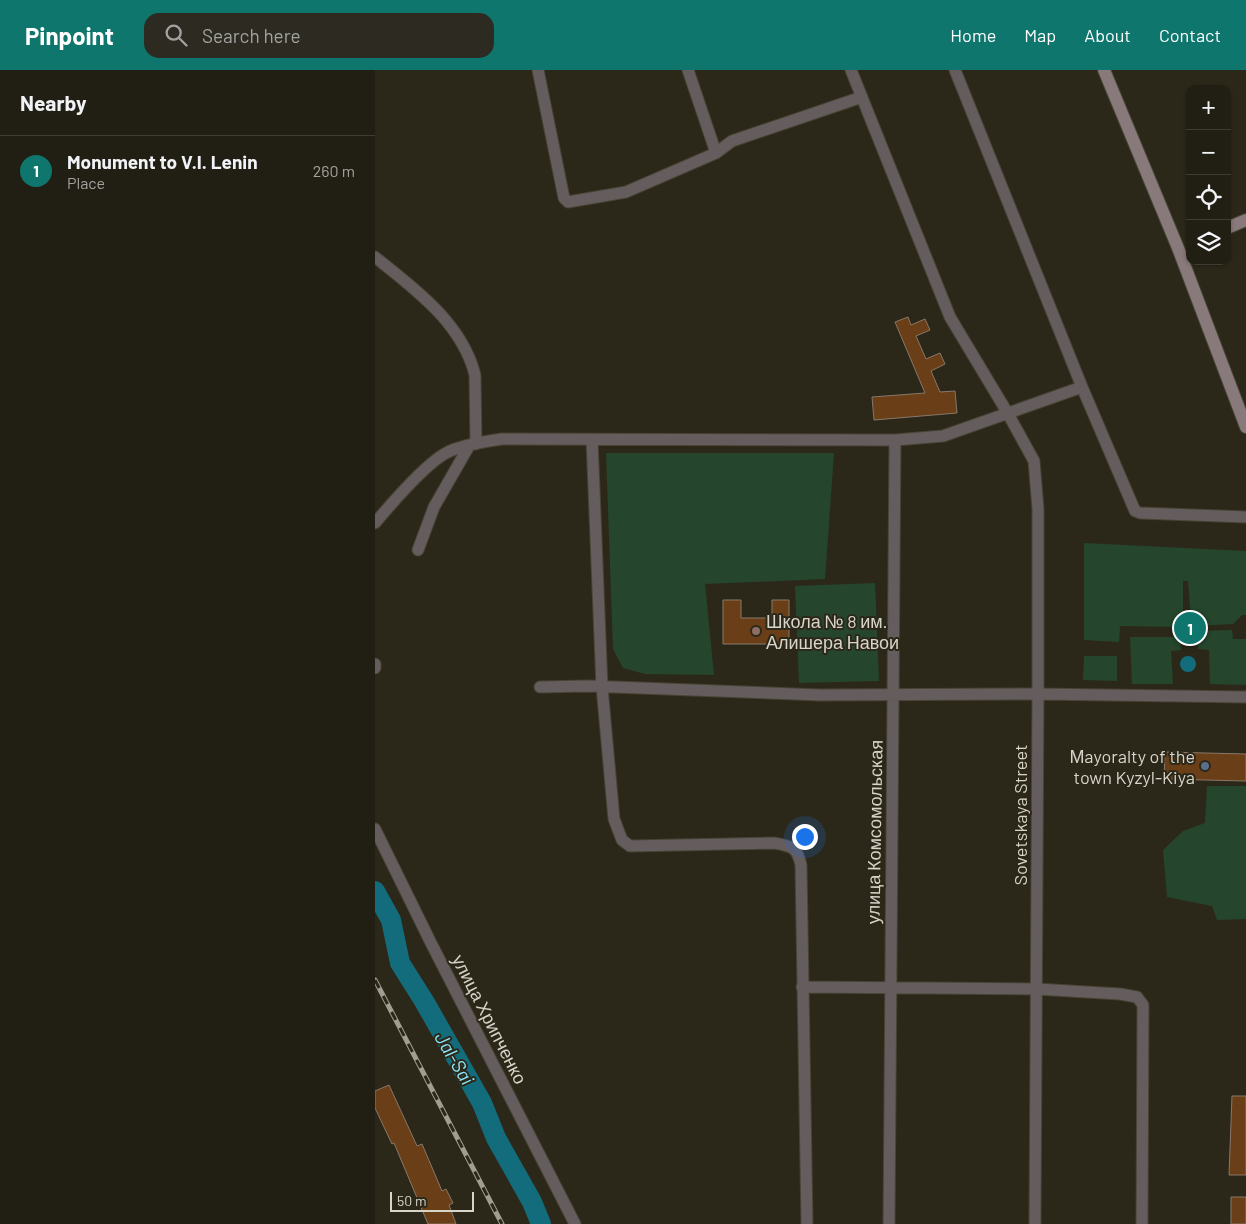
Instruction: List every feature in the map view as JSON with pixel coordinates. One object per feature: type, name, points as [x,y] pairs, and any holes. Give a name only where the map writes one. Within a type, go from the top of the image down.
[{"type":"main road","points":[[1105,70],[1184,245],[1246,427]]},
{"type":"main road","points":[[1231,226],[1246,220]]},
{"type":"street","points":[[538,70],[565,201],[568,202],[626,192],[716,153],[732,140],[862,97]]},
{"type":"street","points":[[688,70],[716,153]]},
{"type":"street","name":"Sovetskaya Street","points":[[851,70],[950,318],[1007,412],[1034,461],[1038,509],[1035,1224]]},
{"type":"street","points":[[955,70],[1082,387],[1135,511],[1139,513],[1246,517]]},
{"type":"street","points":[[375,257],[426,299],[461,341],[475,375],[472,445],[434,507],[418,550]]},
{"type":"street","points":[[375,523],[427,467],[447,452],[502,439],[895,440],[943,436],[1082,387]]},
{"type":"street","points":[[592,440],[602,687],[614,819],[621,840],[630,846],[775,843],[789,846],[795,849],[799,855],[801,865],[807,1224]]},
{"type":"street","name":"улица Комсомольская","points":[[889,1224],[895,440]]},
{"type":"street","points":[[540,687],[602,687],[820,695],[1038,694],[1246,697]]},
{"type":"street","name":"улица Хрипченко","points":[[375,829],[431,943],[575,1224]]},
{"type":"street","points":[[802,987],[1036,989],[1120,994],[1137,997],[1143,1005],[1142,1224]]},
{"type":"green space","points":[[606,453],[834,453],[825,579],[705,584],[714,675],[645,674],[623,668],[613,649]]},
{"type":"green space","points":[[1084,543],[1246,551],[1246,615],[1242,615],[1233,624],[1196,626],[1195,620],[1191,620],[1188,581],[1183,581],[1183,619],[1179,619],[1179,627],[1120,626],[1119,642],[1084,640]]},
{"type":"green space","points":[[875,583],[879,681],[799,683],[795,586]]},
{"type":"green space","points":[[1232,630],[1233,639],[1246,639],[1246,685],[1210,684],[1209,650],[1198,649],[1197,631]]},
{"type":"green space","points":[[1130,637],[1180,637],[1181,650],[1171,651],[1173,684],[1132,684]]},
{"type":"green space","points":[[1084,656],[1117,656],[1117,681],[1083,680]]},
{"type":"green space","points":[[1207,786],[1246,786],[1246,919],[1217,920],[1212,906],[1167,897],[1163,850],[1183,831],[1205,823]]},
{"type":"water","points":[[1188,656],[1196,664],[1188,672],[1180,664]]},
{"type":"building","points":[[908,317],[911,325],[925,319],[930,330],[916,336],[926,359],[940,353],[945,364],[931,371],[940,392],[955,391],[957,413],[874,420],[872,397],[925,393],[895,322]]},
{"type":"building","name":"Школа № 8 им. Алишера Навои","points":[[723,600],[741,600],[741,618],[772,618],[772,600],[789,600],[789,644],[723,644]]},
{"type":"building","name":"Мayoralty of the town Kyzyl-Kiya","points":[[1165,752],[1246,754],[1246,781],[1164,779]]},
{"type":"building","points":[[389,1085],[417,1146],[422,1144],[442,1191],[446,1189],[453,1203],[449,1205],[456,1224],[428,1224],[394,1143],[392,1144],[375,1108],[375,1091]]},
{"type":"building","points":[[1232,1096],[1246,1096],[1246,1175],[1229,1175]]},
{"type":"building","points":[[1231,1197],[1246,1197],[1246,1224],[1231,1224]]},
{"type":"waterway","name":"Jal-Sai","points":[[375,891],[391,920],[400,963],[424,1001],[482,1103],[496,1138],[532,1202],[541,1224]]},
{"type":"railway","points":[[375,980],[502,1224]]},
{"type":"place","name":"Monument to V.I. Lenin","points":[[1190,628]]},
{"type":"place","name":"Школа № 8 им. Алишера Навои","points":[[756,631]]},
{"type":"place","name":"Мayoralty of the town Kyzyl-Kiya","points":[[1205,766]]}]
